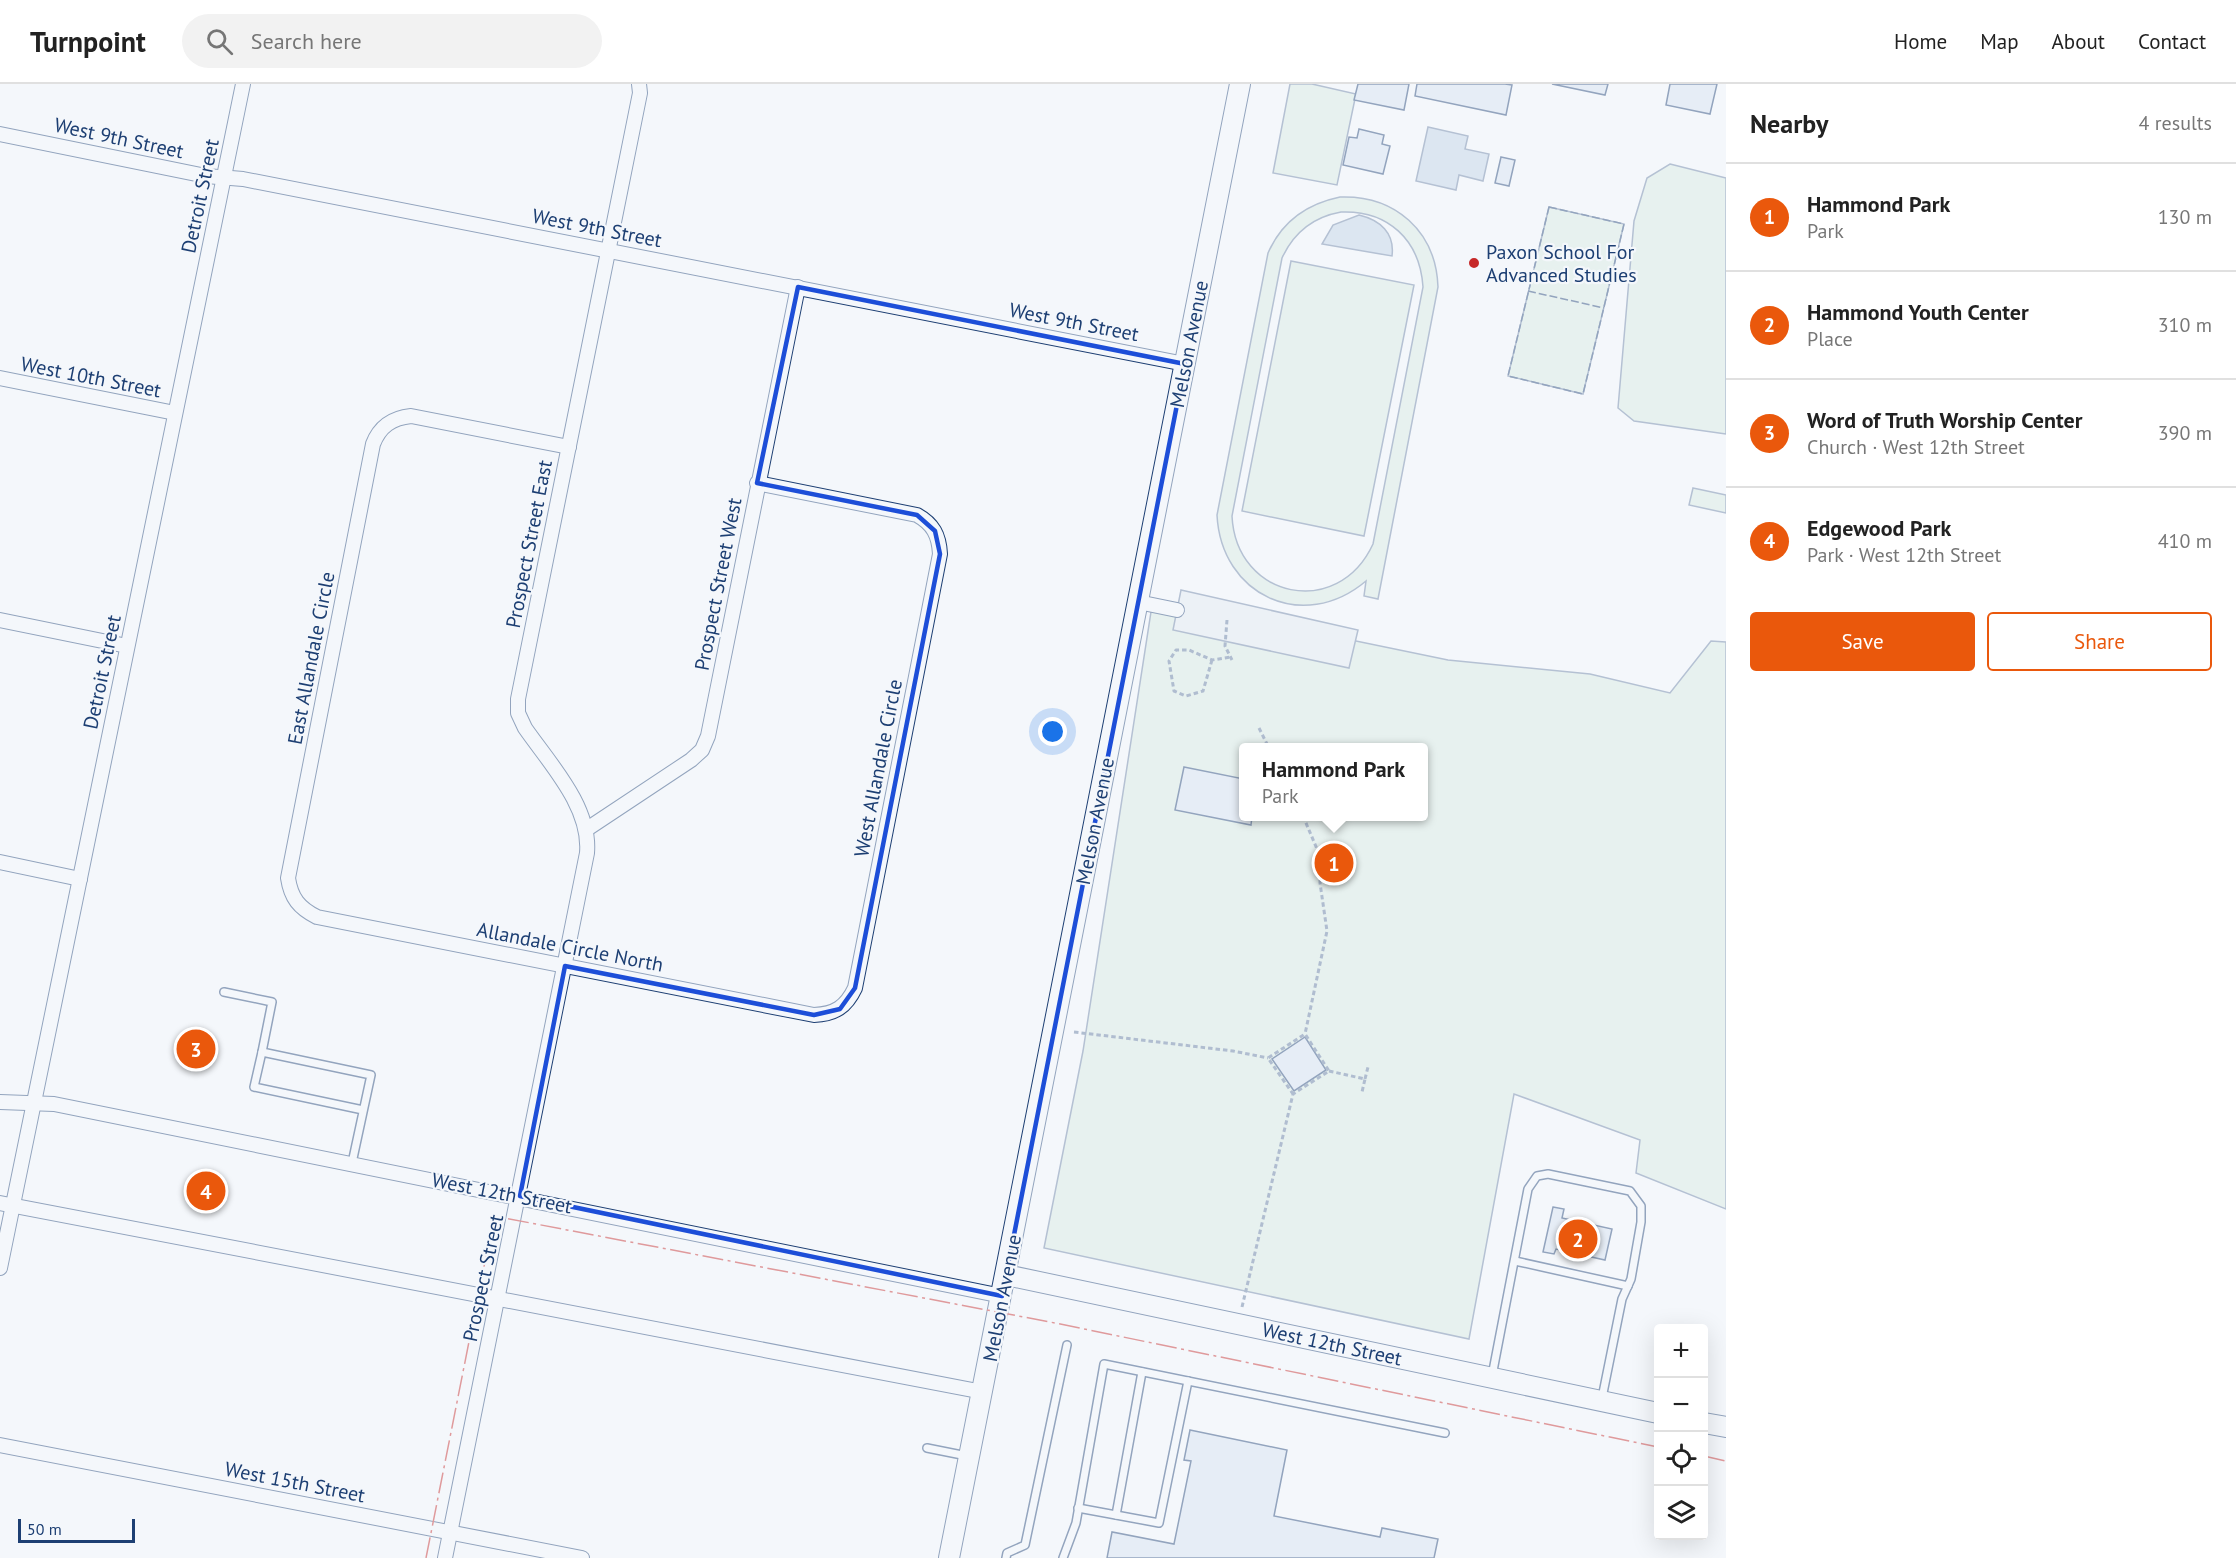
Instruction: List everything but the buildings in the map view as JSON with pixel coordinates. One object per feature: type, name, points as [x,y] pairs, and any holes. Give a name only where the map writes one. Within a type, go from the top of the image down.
[{"type":"street","name":"Detroit Street","points":[[0,1268],[6,1204],[34,1103],[243,84]]},
{"type":"street","points":[[607,250],[640,93],[639,84]]},
{"type":"street","name":"Melson Avenue","points":[[950,1558],[1240,84]]},
{"type":"street","name":"West 9th Street","points":[[0,134],[223,178],[243,179],[1185,364]]},
{"type":"street","name":"Prospect Street East","points":[[587,830],[571,795],[525,728],[518,713],[518,699],[607,250]]},
{"type":"street","name":"Prospect Street West","points":[[587,830],[691,760],[702,750],[708,736],[798,287]]},
{"type":"street","name":"West 10th Street","points":[[0,378],[175,413]]},
{"type":"street","name":"East Allandale Circle","points":[[296,903],[290,892],[288,878],[373,444],[378,432],[398,417],[411,416],[569,447]]},
{"type":"street","name":"West Allandale Circle","points":[[757,483],[917,515],[929,522],[935,531],[940,554],[855,988],[850,999],[840,1009]]},
{"type":"street","points":[[1138,602],[1177,610]]},
{"type":"street","points":[[0,620],[127,646]]},
{"type":"street","name":"Prospect Street","points":[[445,1558],[565,966],[587,853],[587,830]]},
{"type":"street","points":[[0,862],[80,879]]},
{"type":"street","name":"Allandale Circle North","points":[[296,903],[317,917],[814,1015],[827,1014],[840,1009]]},
{"type":"street","name":"West 12th Street","points":[[0,1102],[54,1104],[520,1196],[1002,1296]]},
{"type":"street","points":[[6,1204],[983,1392]]},
{"type":"street","name":"West 12th Street","points":[[1006,1275],[1654,1412]]},
{"type":"street","points":[[1708,1424],[1726,1427]]},
{"type":"street","name":"West 15th Street","points":[[0,1445],[582,1558]]},
{"type":"lane","points":[[224,992],[272,1002],[254,1087],[363,1110]]},
{"type":"lane","points":[[262,1052],[371,1075],[352,1163]]},
{"type":"lane","points":[[1492,1378],[1528,1189],[1537,1176],[1548,1174],[1630,1191],[1641,1206],[1641,1222],[1601,1401]]},
{"type":"lane","points":[[1515,1261],[1628,1286]]},
{"type":"lane","points":[[1006,1558],[1007,1553],[1025,1545],[1067,1345]]},
{"type":"lane","points":[[1063,1558],[1078,1508],[1104,1364],[1445,1433]]},
{"type":"lane","points":[[1116,1515],[1142,1372]]},
{"type":"lane","points":[[1078,1508],[1159,1523],[1188,1381]]},
{"type":"lane","points":[[927,1448],[970,1456]]},
{"type":"path","points":[[1212,660],[1203,691],[1186,696],[1174,692],[1169,661],[1176,650],[1189,650],[1212,660],[1232,658],[1225,646],[1227,620]]},
{"type":"path","points":[[1259,728],[1267,743]]},
{"type":"path","points":[[1074,1032],[1233,1051],[1269,1058],[1305,1034],[1328,931],[1320,883],[1320,856],[1305,821]]},
{"type":"path","points":[[1305,1034],[1329,1071],[1365,1079]]},
{"type":"path","points":[[1269,1058],[1293,1094]]},
{"type":"path","points":[[1362,1092],[1368,1067]]},
{"type":"path","points":[[1242,1307],[1293,1094],[1329,1071]]},
{"type":"highlighted area","points":[[798,287],[1185,364],[1002,1296],[520,1196],[565,966],[814,1015],[840,1009],[855,988],[940,554],[935,531],[917,515],[757,483]]},
{"type":"shaded area","points":[[1290,84],[1312,84],[1356,94],[1337,185],[1273,173]]},
{"type":"shaded area","points":[[1670,164],[1726,178],[1726,434],[1634,421],[1618,408],[1634,221],[1647,178]]},
{"type":"shaded area","points":[[1340,197],[1378,202],[1409,220],[1421,233],[1430,249],[1438,287],[1378,599],[1364,596],[1366,581],[1342,597],[1317,604],[1292,605],[1269,598],[1249,585],[1233,567],[1222,543],[1217,515],[1268,253],[1288,223],[1306,209]],"holes":[[[1358,213],[1387,222],[1408,242],[1416,255],[1423,287],[1373,544],[1357,568],[1337,583],[1314,590],[1291,590],[1269,581],[1251,566],[1238,544],[1232,516],[1282,258],[1292,241],[1313,222],[1331,214]]]},
{"type":"shaded area","points":[[1549,207],[1624,224],[1583,394],[1508,376]]},
{"type":"shaded area","points":[[1291,261],[1414,285],[1364,536],[1242,511]]},
{"type":"shaded area","points":[[1693,488],[1726,495],[1726,513],[1689,505]]},
{"type":"shaded area","points":[[1181,590],[1358,630],[1349,668],[1173,630]]},
{"type":"shaded area","points":[[1153,599],[1448,660],[1590,674],[1670,693],[1711,641],[1726,642],[1726,1209],[1636,1173],[1640,1140],[1514,1094],[1469,1339],[1044,1248],[1083,1051]]},
{"type":"water","points":[[1428,127],[1468,136],[1465,149],[1489,154],[1483,181],[1459,175],[1456,190],[1416,181]]},
{"type":"water","points":[[1359,215],[1373,220],[1384,229],[1391,241],[1392,256],[1322,244],[1333,225]]},
{"type":"fence","points":[[1549,207],[1624,224],[1583,394],[1508,376],[1549,207]]},
{"type":"fence","points":[[1528,291],[1604,308]]},
{"type":"power","points":[[426,1558],[494,1216],[1055,1323],[1654,1446]]},
{"type":"power","points":[[1708,1457],[1726,1461]]},
{"type":"place","name":"Paxon School For Advanced Studies","points":[[1474,263]]},
{"type":"place","name":"Hammond Park","points":[[1334,863]]},
{"type":"place","name":"Word of Truth Worship Center","points":[[196,1049]]},
{"type":"place","name":"Edgewood Park","points":[[206,1191]]},
{"type":"place","name":"Hammond Youth Center","points":[[1578,1239]]}]
